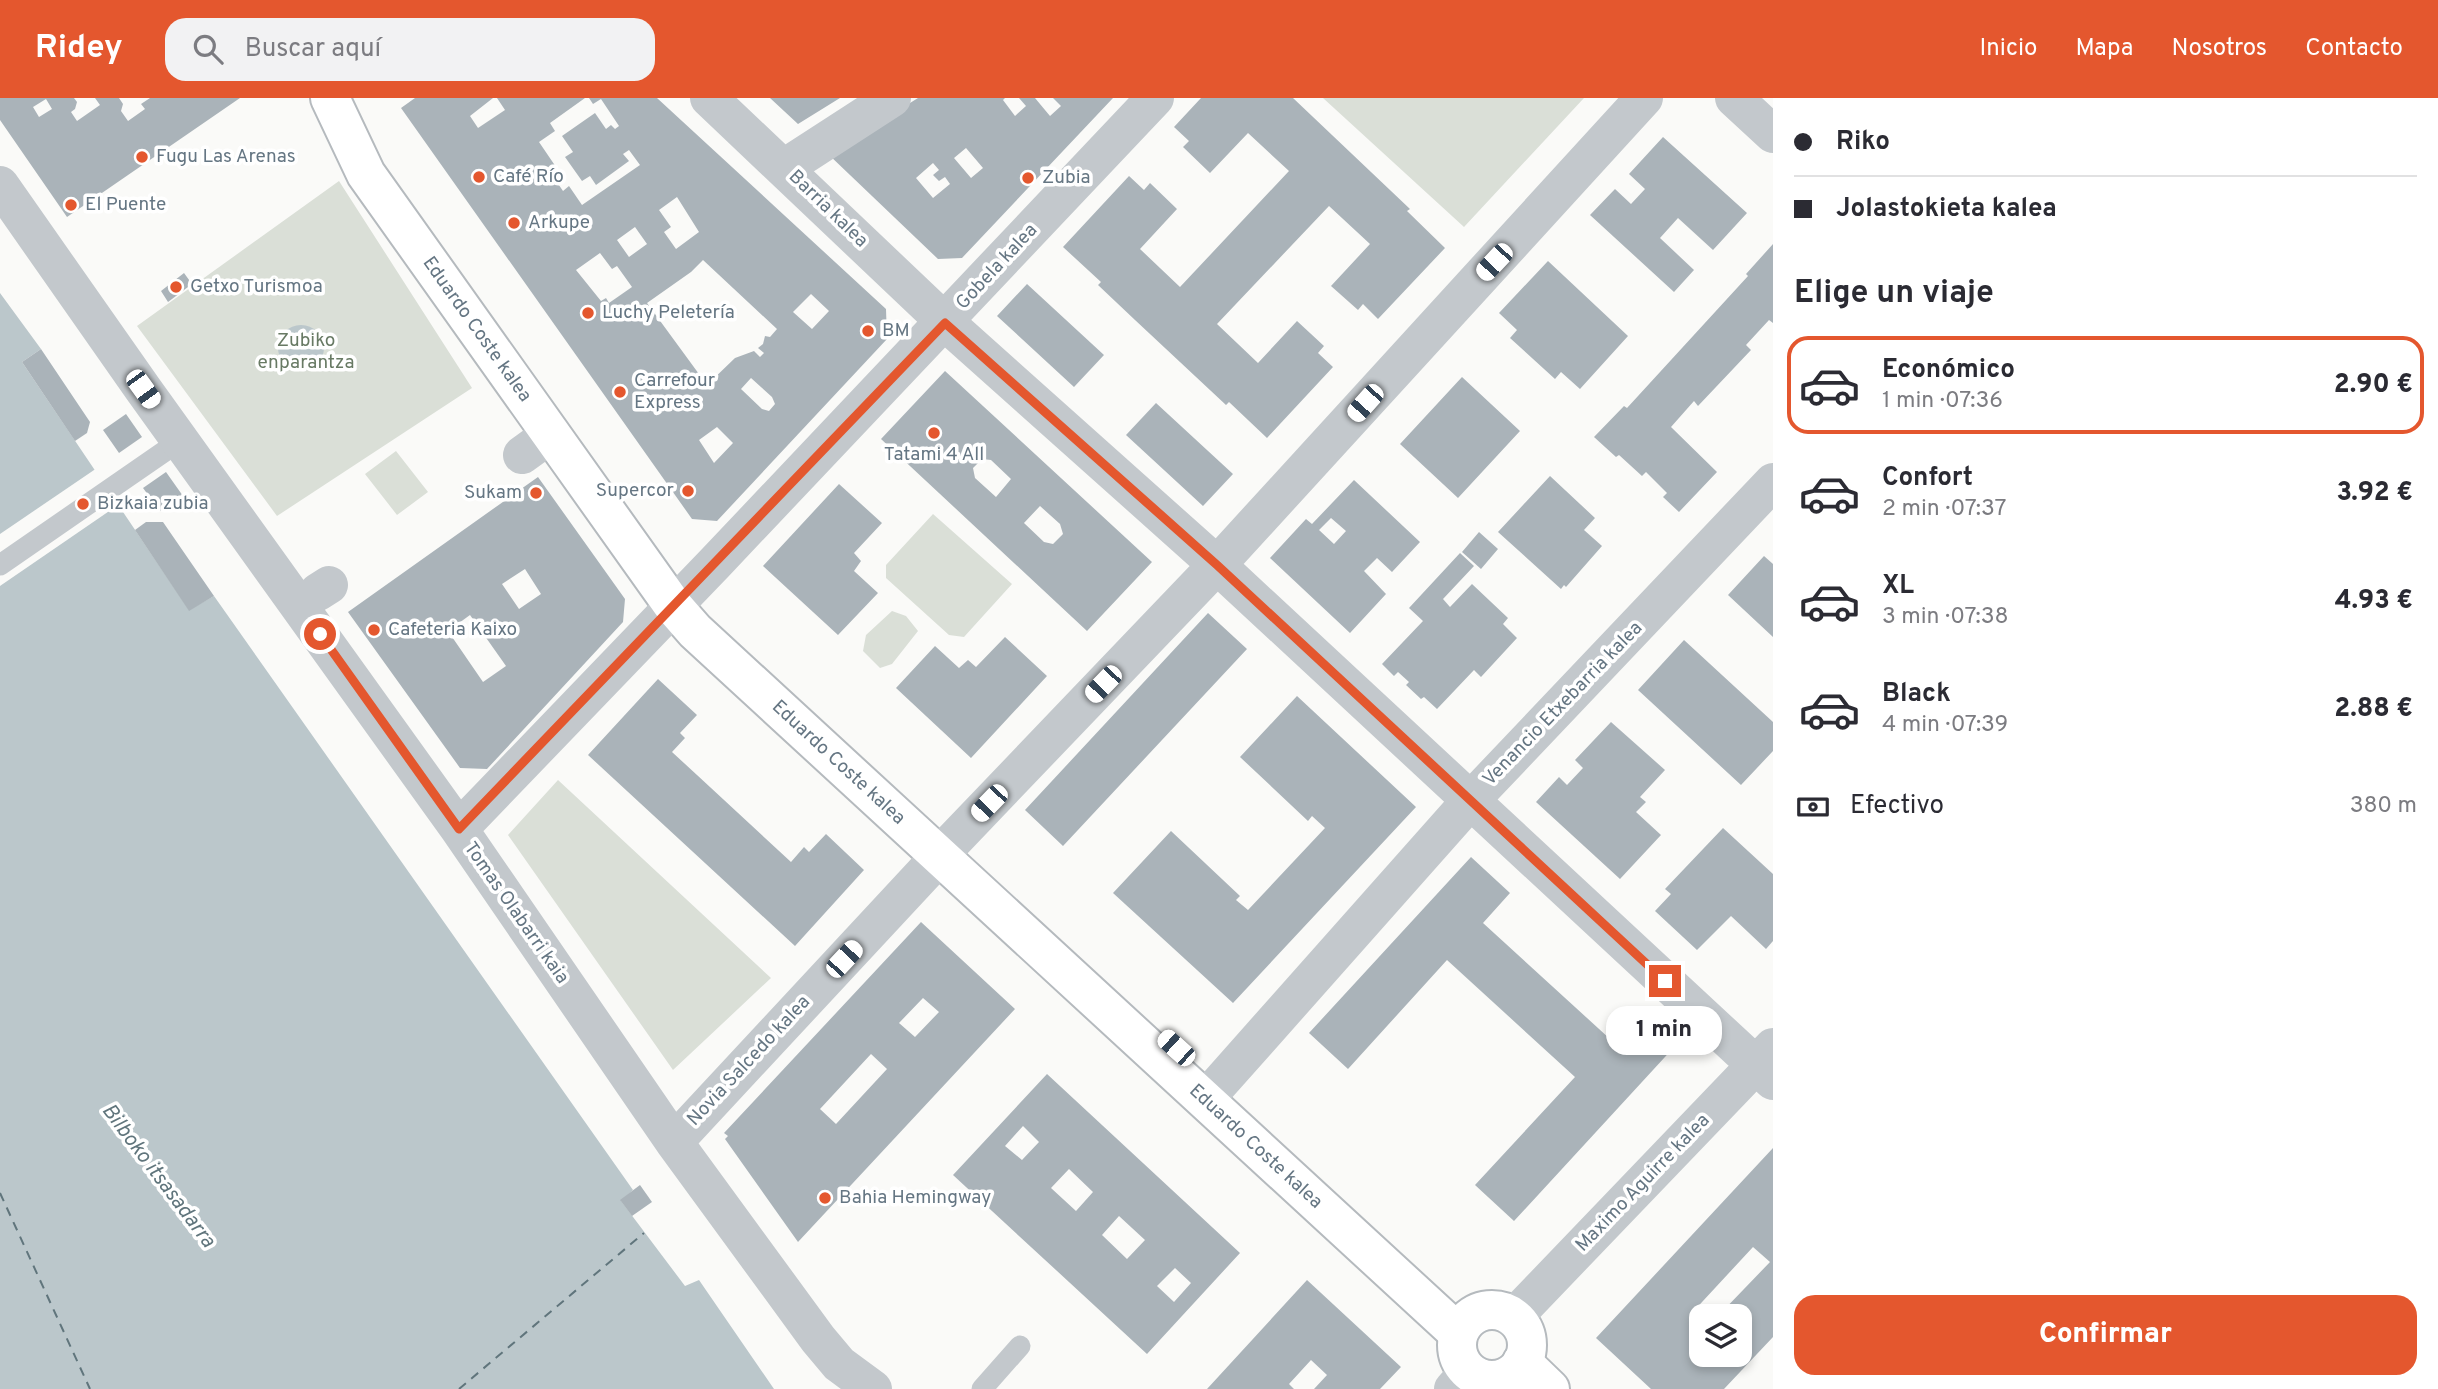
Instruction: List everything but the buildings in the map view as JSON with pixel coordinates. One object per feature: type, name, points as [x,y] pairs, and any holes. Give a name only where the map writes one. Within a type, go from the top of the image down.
[{"type":"main road","name":"Eduardo Coste kalea","points":[[330,98],[366,174],[536,444],[680,600],[945,850],[1466,1324]]},
{"type":"main road","name":"Eduardo Coste kalea","points":[[330,98],[384,163],[680,600]]},
{"type":"main road","name":"Eduardo Coste kalea","points":[[945,850],[1217,1086],[1466,1324]]},
{"type":"main road","points":[[1515,1377],[1527,1342],[1525,1333],[1513,1318],[1494,1310],[1466,1324],[1457,1354],[1460,1380],[1515,1377],[1550,1389]]},
{"type":"street","name":"Barria kalea","points":[[709,98],[945,323],[1217,565],[1470,801],[1767,1064]]},
{"type":"street","points":[[784,168],[892,98]]},
{"type":"street","name":"Gobela kalea","points":[[459,829],[945,323],[1155,98]]},
{"type":"street","name":"Novia Salcedo kalea","points":[[674,1142],[945,850],[1217,565],[1644,98]]},
{"type":"street","points":[[1734,98],[1773,134]]},
{"type":"street","name":"Tomas Olabarri kaia","points":[[0,185],[72,290],[459,829],[674,1142],[818,1339],[839,1364],[873,1389]]},
{"type":"street","name":"Venancio Etxebarria kalea","points":[[1217,1086],[1470,801],[1773,482]]},
{"type":"street","name":"Maximo Aguirre kalea","points":[[1513,1318],[1767,1064]]},
{"type":"lane","points":[[0,565],[181,440]]},
{"type":"lane","points":[[982,1389],[1020,1346]]},
{"type":"green space","points":[[1323,98],[1584,98],[1464,227]]},
{"type":"green space","name":"Zubiko enparantza","points":[[339,181],[472,388],[277,516],[137,326]]},
{"type":"green space","points":[[396,451],[428,492],[397,515],[365,474]]},
{"type":"green space","points":[[933,514],[1012,584],[964,637],[949,635],[886,578],[886,565]]},
{"type":"green space","points":[[892,611],[906,616],[918,631],[892,664],[880,668],[863,651],[866,635]]},
{"type":"green space","points":[[558,780],[771,978],[673,1070],[508,835]]},
{"type":"water","name":"Bilboko itsasadarra","points":[[0,293],[41,349],[22,362],[189,610],[214,596],[633,1190],[621,1201],[685,1286],[699,1280],[774,1389],[0,1389]]},
{"type":"water","points":[[301,325],[317,332],[324,348],[317,364],[301,371],[285,364],[278,348],[285,332]]},
{"type":"pier","name":"Bizkaia zubia","points":[[97,468],[121,503],[0,586],[0,534]]},
{"type":"ferry route","points":[[0,1193],[90,1389]]},
{"type":"ferry route","points":[[459,1389],[644,1233]]},
{"type":"place","name":"Fugu Las Arenas","points":[[142,157]]},
{"type":"place","name":"Café Río","points":[[479,177]]},
{"type":"place","name":"Zubia","points":[[1028,178]]},
{"type":"place","name":"El Puente","points":[[71,205]]},
{"type":"place","name":"Arkupe","points":[[514,223]]},
{"type":"place","name":"Getxo Turismoa","points":[[176,287]]},
{"type":"place","name":"Luchy Peletería","points":[[588,313]]},
{"type":"place","name":"BM","points":[[868,331]]},
{"type":"place","name":"Carrefour Express","points":[[620,392]]},
{"type":"place","name":"Tatami 4 All","points":[[934,433]]},
{"type":"place","name":"Supercor","points":[[688,491]]},
{"type":"place","name":"Sukam","points":[[536,493]]},
{"type":"place","name":"Bizkaia zubia","points":[[83,504]]},
{"type":"place","name":"Cafeteria Kaixo","points":[[374,630]]},
{"type":"place","name":"Bahia Hemingway","points":[[825,1198]]},
{"type":"route","points":[[320,634],[459,829],[945,323],[1217,565],[1665,981]]}]
